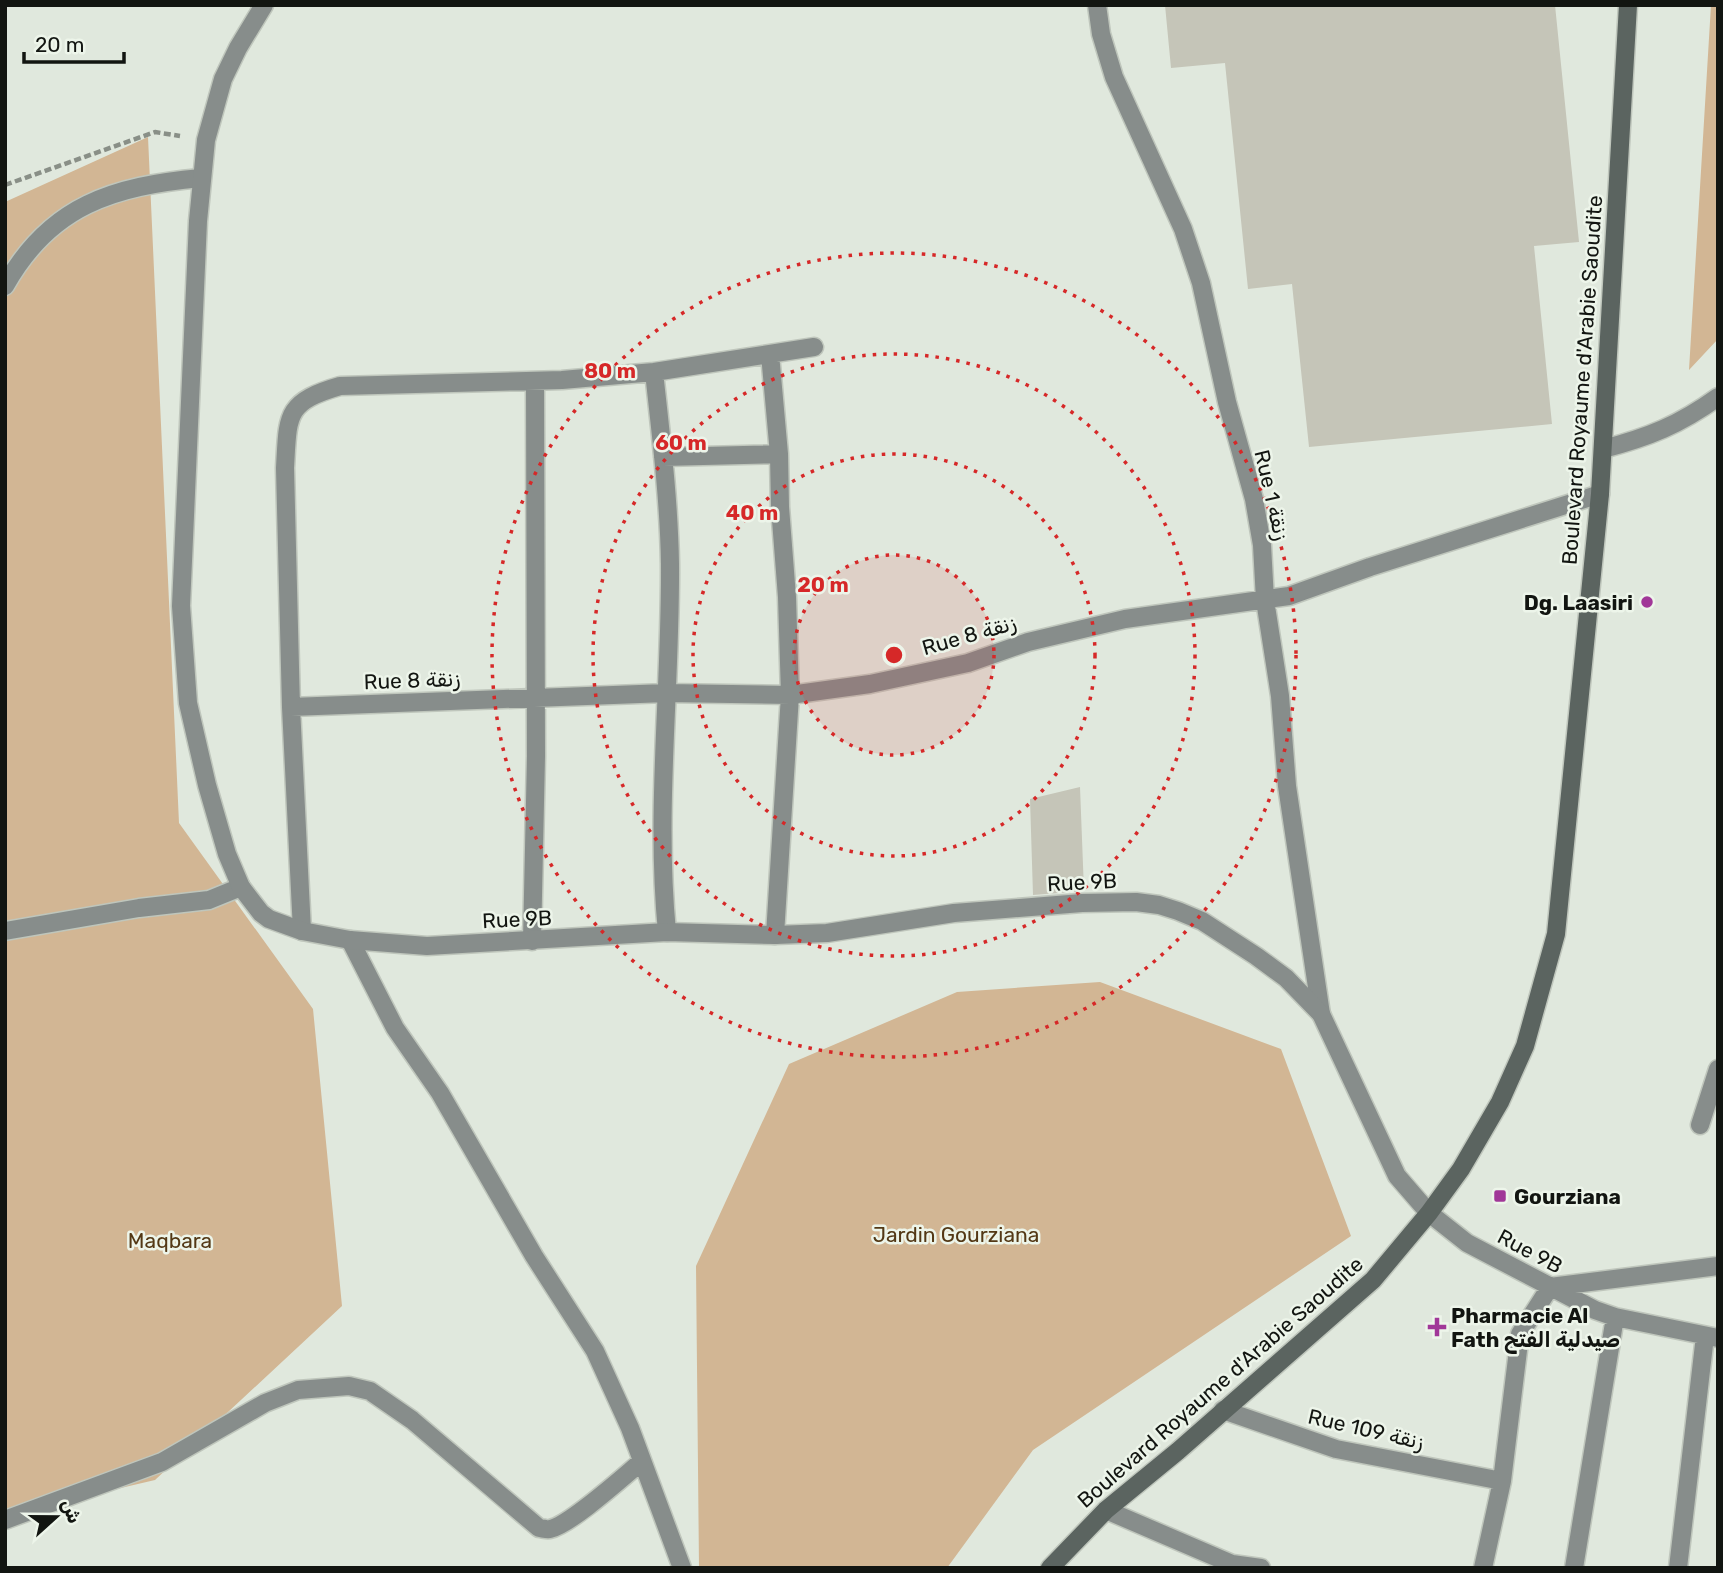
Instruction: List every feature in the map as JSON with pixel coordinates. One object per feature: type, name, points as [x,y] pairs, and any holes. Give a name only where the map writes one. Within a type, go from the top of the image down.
[{"type":"main road","name":"Boulevard Royaume d'Arabie Saoudite","points":[[1050,1568],[1106,1510],[1178,1451],[1373,1280],[1429,1213],[1461,1169],[1500,1102],[1525,1046],[1556,934],[1600,494],[1628,5]]},
{"type":"street","points":[[5,931],[139,908],[209,900],[240,887],[227,854],[207,785],[188,703],[182,641],[184,516],[201,178],[206,140],[223,79],[264,5]]},
{"type":"street","name":"Rue 1 زنقة","points":[[1097,5],[1101,34],[1114,77],[1183,229],[1201,283],[1227,402],[1254,499],[1262,545],[1265,600],[1280,696],[1287,786],[1321,1014]]},
{"type":"street","points":[[5,286],[29,247],[67,216],[117,193],[142,186],[201,178]]},
{"type":"street","points":[[302,931],[291,707],[285,468],[288,428],[296,406],[320,392],[340,386],[450,381],[535,382],[654,372],[814,347]]},
{"type":"street","points":[[770,355],[779,454],[790,695],[775,935]]},
{"type":"street","points":[[654,372],[670,564],[664,879],[667,932]]},
{"type":"street","points":[[532,942],[535,382]]},
{"type":"street","points":[[1603,449],[1672,427],[1718,397]]},
{"type":"street","points":[[663,457],[779,454]]},
{"type":"street","name":"Rue 8 زنقة","points":[[291,707],[666,693],[790,695],[870,684],[968,663],[1028,642],[1125,619],[1289,596],[1370,567],[1600,494]]},
{"type":"street","name":"Rue 9B","points":[[240,887],[269,919],[302,931],[350,940],[427,946],[532,942],[667,932],[775,935],[861,929],[954,913],[1082,903],[1136,902],[1178,911],[1202,921],[1256,956],[1286,978],[1321,1014],[1397,1176],[1429,1213],[1467,1243],[1550,1287],[1615,1317],[1711,1337]]},
{"type":"street","points":[[350,940],[395,1028],[440,1093],[534,1255],[595,1351],[630,1428],[676,1565]]},
{"type":"street","points":[[1700,1125],[1718,1069]]},
{"type":"street","points":[[1483,1568],[1502,1481],[1520,1334],[1550,1287],[1718,1266]]},
{"type":"street","points":[[1574,1568],[1615,1317]]},
{"type":"street","points":[[1678,1568],[1711,1337]]},
{"type":"street","points":[[5,1520],[162,1462],[265,1403],[298,1390],[349,1386],[370,1391],[412,1420],[539,1528],[549,1530],[563,1523],[641,1462]]},
{"type":"street","name":"Rue 109 زنقة","points":[[1223,1410],[1336,1449],[1502,1481]]},
{"type":"street","points":[[1106,1510],[1232,1564],[1261,1568]]},
{"type":"path","points":[[5,185],[155,132],[206,140]]},
{"type":"green space","points":[[1711,5],[1718,5],[1718,339],[1689,370]]},
{"type":"green space","name":"Maqbara","points":[[148,137],[179,823],[313,1009],[342,1306],[155,1480],[5,1515],[5,202]]},
{"type":"green space","name":"Jardin Gourziana","points":[[1100,982],[1281,1049],[1351,1236],[1033,1450],[947,1568],[699,1568],[696,1266],[789,1064],[957,992]]},
{"type":"building","points":[[1165,5],[1555,5],[1579,242],[1534,246],[1552,424],[1309,447],[1292,284],[1248,289],[1225,63],[1171,68]]},
{"type":"building","points":[[1080,787],[1084,891],[1033,895],[1030,799]]},
{"type":"place","name":"Dg. Laasiri","points":[[1647,602]]},
{"type":"place","name":"Gourziana","points":[[1500,1196]]},
{"type":"place","name":"Pharmacie Al Fath صيدلية الفتح","points":[[1437,1327]]}]
